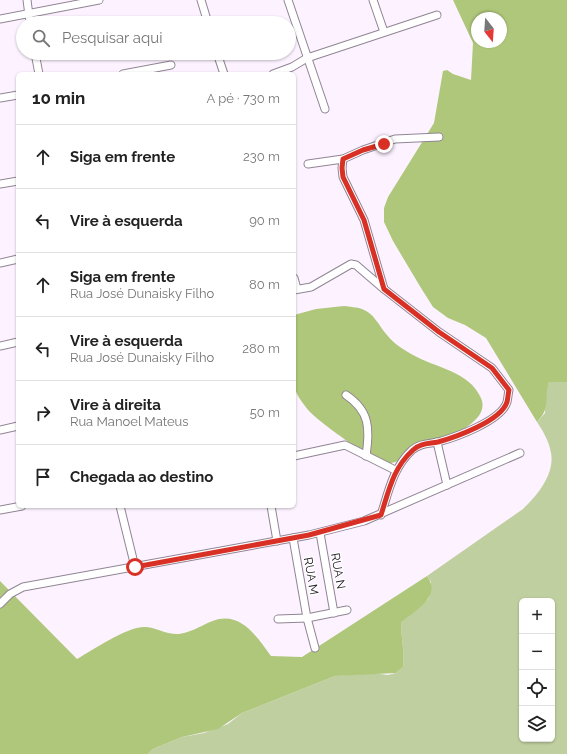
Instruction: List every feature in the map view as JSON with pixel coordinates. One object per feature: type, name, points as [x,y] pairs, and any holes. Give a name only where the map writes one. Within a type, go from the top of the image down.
[{"type":"street","points":[[26,0],[29,14]]},
{"type":"street","points":[[17,16],[99,0]]},
{"type":"street","points":[[201,0],[206,16]]},
{"type":"street","points":[[288,0],[293,16]]},
{"type":"street","points":[[374,0],[384,32]]},
{"type":"street","points":[[278,72],[292,67],[307,58],[437,15]]},
{"type":"street","points":[[0,19],[16,16]]},
{"type":"street","points":[[296,24],[324,109]]},
{"type":"street","points":[[36,60],[39,72]]},
{"type":"street","points":[[220,60],[223,72]]},
{"type":"street","points":[[134,72],[171,65]]},
{"type":"street","points":[[0,98],[16,94]]},
{"type":"street","points":[[308,164],[343,159],[363,150],[395,140],[439,137]]},
{"type":"street","points":[[343,159],[343,177],[364,220],[384,289]]},
{"type":"street","points":[[0,184],[16,181]]},
{"type":"street","points":[[0,263],[16,259]]},
{"type":"street","points":[[296,290],[311,287],[351,264],[356,265],[439,332],[492,368],[509,390],[507,403],[494,418],[462,433],[437,442],[428,442],[419,445],[395,470],[381,515]]},
{"type":"street","points":[[0,346],[16,342]]},
{"type":"street","points":[[346,395],[357,402],[363,410],[367,422],[369,437],[366,456]]},
{"type":"street","points":[[0,430],[16,426]]},
{"type":"street","points":[[437,442],[447,485]]},
{"type":"street","points":[[296,456],[345,446],[395,470]]},
{"type":"street","points":[[0,604],[10,594],[23,587],[320,533],[381,515],[520,453]]},
{"type":"street","points":[[0,510],[16,507]]},
{"type":"street","points":[[120,508],[135,567]]},
{"type":"street","points":[[271,508],[277,541]]},
{"type":"street","name":"RUA N","points":[[320,533],[334,613]]},
{"type":"street","name":"RUA M","points":[[293,538],[307,618],[314,648]]},
{"type":"street","points":[[278,618],[307,618],[347,610]]},
{"type":"green space","points":[[453,0],[567,0],[567,382],[549,382],[547,388],[546,407],[542,416],[537,422],[486,338],[465,325],[448,318],[433,307],[393,241],[384,222],[384,208],[388,197],[434,123],[443,71],[447,70],[453,74],[471,80],[473,48],[507,48],[507,12],[471,12],[471,39]]},
{"type":"green space","points":[[344,306],[362,309],[370,313],[390,338],[399,346],[422,359],[451,371],[469,382],[476,389],[481,398],[482,408],[478,417],[470,425],[459,432],[416,450],[398,461],[386,463],[379,461],[359,449],[334,432],[309,411],[296,391],[296,314],[316,309]]},
{"type":"green space","points":[[549,382],[567,382],[567,754],[148,754],[153,749],[182,737],[204,733],[228,724],[242,713],[335,676],[373,673],[388,675],[396,673],[403,667],[404,656],[401,623],[429,598],[431,582],[427,576],[523,509],[534,498],[548,477],[552,461],[551,453],[544,433],[537,422],[545,413],[546,390]]},
{"type":"green space","points":[[427,576],[431,583],[429,596],[420,608],[401,623],[404,656],[403,667],[396,673],[335,676],[242,713],[218,729],[182,737],[153,749],[148,754],[0,754],[0,581],[77,659],[118,635],[136,628],[147,627],[179,634],[191,631],[210,622],[221,619],[230,619],[239,622],[246,627],[253,633],[271,656],[302,657]]},
{"type":"route","points":[[135,567],[320,533],[381,515],[395,470],[412,450],[419,445],[428,442],[437,442],[462,433],[494,418],[507,403],[509,390],[492,368],[439,332],[384,289],[364,220],[343,177],[342,168],[343,159],[363,150],[384,144]]}]
